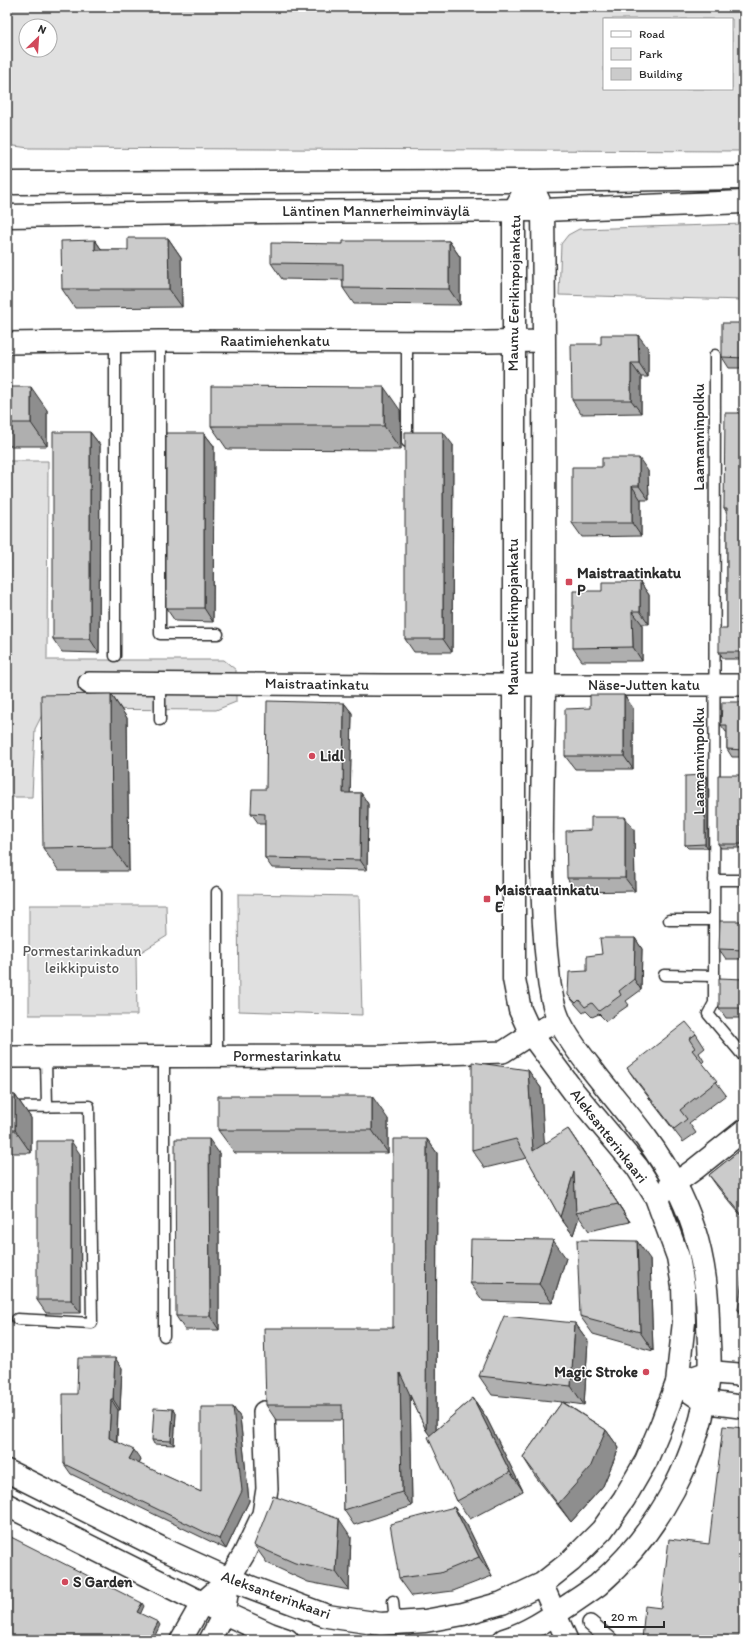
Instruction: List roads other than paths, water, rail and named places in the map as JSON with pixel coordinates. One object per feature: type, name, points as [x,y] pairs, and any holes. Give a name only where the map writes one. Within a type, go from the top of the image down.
[{"type":"street","name":"Läntinen Mannerheiminväylä","points":[[7,183],[530,181],[744,178]]},
{"type":"street","name":"Maunu Eerikinpojankatu","points":[[530,181],[543,210],[544,685],[542,912],[548,978],[559,1021]]},
{"type":"street","name":"Maunu Eerikinpojankatu","points":[[530,181],[514,211],[513,685],[514,979],[520,1010],[531,1034]]},
{"type":"street","name":"Läntinen Mannerheiminväylä","points":[[7,216],[269,212],[514,211],[744,202]]},
{"type":"street","name":"Raatimiehenkatu","points":[[7,343],[160,341],[544,341]]},
{"type":"street","name":"Maistraatinkatu","points":[[89,683],[544,685]]},
{"type":"street","name":"Näse-Jutten katu","points":[[544,685],[744,685]]},
{"type":"street","name":"Pormestarinkatu","points":[[7,1057],[384,1056],[503,1052],[531,1034],[559,1021]]},
{"type":"street","name":"Aleksanterinkaari","points":[[504,1640],[517,1636],[556,1614],[597,1586],[633,1551],[662,1511],[681,1476],[697,1432],[710,1372],[708,1293],[701,1252],[689,1215],[675,1184],[648,1141],[577,1051],[559,1021]]},
{"type":"street","name":"Aleksanterinkaari","points":[[7,1472],[161,1548],[229,1579],[327,1616],[380,1624],[425,1622],[463,1614],[502,1603],[542,1584],[571,1561],[602,1530],[624,1499],[646,1461],[677,1383],[684,1322],[683,1286],[678,1258],[656,1197],[637,1167],[574,1092],[531,1034]]},
{"type":"street","points":[[656,1197],[744,1130]]},
{"type":"street","points":[[677,1383],[710,1372],[744,1375]]},
{"type":"street","points":[[677,1383],[704,1402],[744,1407]]},
{"type":"street","points":[[181,1640],[202,1603],[229,1579],[244,1554],[262,1514],[267,1489],[264,1412]]},
{"type":"street","points":[[7,1505],[202,1603],[270,1634],[287,1640]]},
{"type":"street","points":[[210,1640],[224,1613],[229,1579]]},
{"type":"street","points":[[542,1584],[567,1640]]},
{"type":"street","points":[[590,1623],[610,1640]]},
{"type":"lane","points":[[160,341],[160,634],[218,634]]},
{"type":"lane","points":[[115,342],[115,656]]},
{"type":"lane","points":[[407,342],[407,442]]},
{"type":"lane","name":"Laamanninpolku","points":[[715,355],[714,1003],[708,1014],[744,1057]]},
{"type":"lane","points":[[160,683],[160,720]]},
{"type":"lane","points":[[714,880],[744,880]]},
{"type":"lane","points":[[217,892],[217,1056]]},
{"type":"lane","points":[[669,920],[714,920]]},
{"type":"lane","points":[[664,975],[714,976]]},
{"type":"lane","points":[[164,1056],[164,1336]]},
{"type":"lane","points":[[46,1058],[46,1107]]},
{"type":"lane","points":[[7,1107],[89,1106],[92,1323],[17,1319]]},
{"type":"lane","points":[[393,1601],[395,1623]]},
{"type":"place","name":"Maistraatinkatu P","points":[[569,582]]},
{"type":"place","name":"Lidl","points":[[312,756]]},
{"type":"place","name":"Maistraatinkatu E","points":[[487,899]]},
{"type":"place","name":"Magic Stroke","points":[[646,1372]]},
{"type":"place","name":"S Garden","points":[[65,1582]]},
{"type":"park label","name":"Pormestarinkadun leikkipuisto","points":[[82,960]]}]
